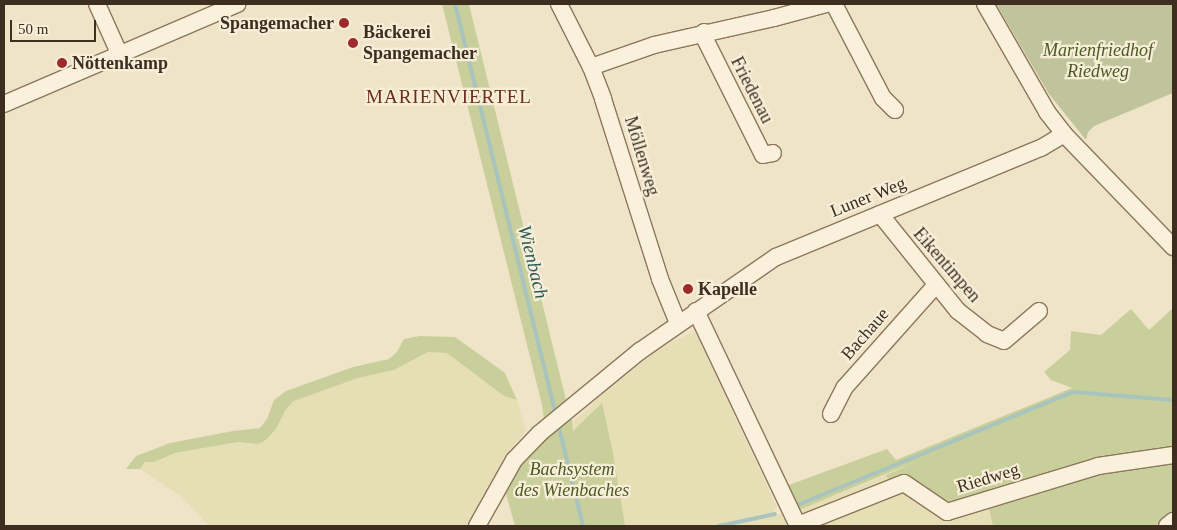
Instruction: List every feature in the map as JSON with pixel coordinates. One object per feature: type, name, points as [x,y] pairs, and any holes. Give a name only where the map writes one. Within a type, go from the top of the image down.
[{"type":"street","points":[[97,4],[119,53]]},
{"type":"street","points":[[4,104],[119,53],[237,4]]},
{"type":"street","name":"Möllenweg","points":[[560,4],[591,67],[603,99],[660,279],[678,323]]},
{"type":"street","points":[[591,67],[639,50],[704,32],[774,18],[826,4]]},
{"type":"street","points":[[834,4],[883,98],[895,110]]},
{"type":"street","points":[[984,4],[1047,112],[1064,134],[1173,246]]},
{"type":"street","name":"Friedenau","points":[[704,32],[706,41],[763,155],[774,153]]},
{"type":"street","name":"Luner Weg","points":[[477,526],[514,460],[547,428],[640,351],[776,257],[1041,148],[1064,134]]},
{"type":"street","name":"Eikentimpen","points":[[880,214],[958,311],[987,334],[1004,341],[1039,312]]},
{"type":"street","name":"Bachaue","points":[[831,414],[845,387],[936,285]]},
{"type":"street","points":[[696,311],[798,526]]},
{"type":"street","name":"Riedweg","points":[[798,526],[904,483],[946,512],[1098,466],[1173,455]]},
{"type":"street","points":[[1167,526],[1173,521]]},
{"type":"shaded area","points":[[695,331],[777,507],[773,512],[711,526],[590,526],[572,447],[574,421],[644,356]]},
{"type":"shaded area","points":[[428,352],[447,353],[504,396],[517,400],[526,431],[506,454],[469,526],[209,526],[182,497],[140,469],[145,462],[154,462],[175,453],[238,442],[258,444],[266,440],[276,429],[286,409],[294,401],[358,378],[394,370]]},
{"type":"shaded area","points":[[886,475],[890,484],[977,497],[987,501],[993,526],[727,526],[799,510]]},
{"type":"green space","name":"Bachsystem des Wienbaches","points":[[442,4],[469,4],[566,400],[571,405],[573,431],[602,403],[613,453],[625,526],[515,526],[506,494],[487,526],[483,526],[522,456],[546,433],[542,405]]},
{"type":"green space","name":"Marienfriedhof Riedweg","points":[[996,4],[1173,4],[1173,93],[1094,126],[1088,132],[1086,140],[1049,94]]},
{"type":"green space","points":[[1173,308],[1173,452],[977,497],[925,504],[890,484],[886,475],[917,461],[799,510],[786,486],[887,449],[896,460],[1072,388],[1051,380],[1044,372],[1070,350],[1071,331],[1101,335],[1131,309],[1149,330]]},
{"type":"green space","points":[[420,336],[455,337],[505,373],[517,400],[504,396],[447,353],[428,352],[394,370],[358,378],[294,401],[286,409],[276,429],[266,440],[258,444],[238,442],[175,453],[154,462],[145,462],[140,469],[126,469],[136,456],[170,443],[260,428],[267,419],[274,400],[286,391],[353,367],[389,359],[397,352],[404,339]]},
{"type":"green space","points":[[1173,459],[1173,517],[1163,526],[993,526],[987,501],[1098,469]]},
{"type":"waterway","name":"Wienbach","points":[[455,4],[556,415]]},
{"type":"waterway","points":[[795,506],[1073,392],[1173,400]]},
{"type":"waterway","name":"Wienbach","points":[[558,424],[583,526]]},
{"type":"waterway","points":[[719,526],[775,514]]},
{"type":"place","name":"Spangemacher","points":[[344,23]]},
{"type":"place","name":"Bäckerei Spangemacher","points":[[353,43]]},
{"type":"place","name":"Nöttenkamp","points":[[62,63]]},
{"type":"place","name":"Kapelle","points":[[688,289]]},
{"type":"district","name":"MARIENVIERTEL","points":[[449,97]]}]
